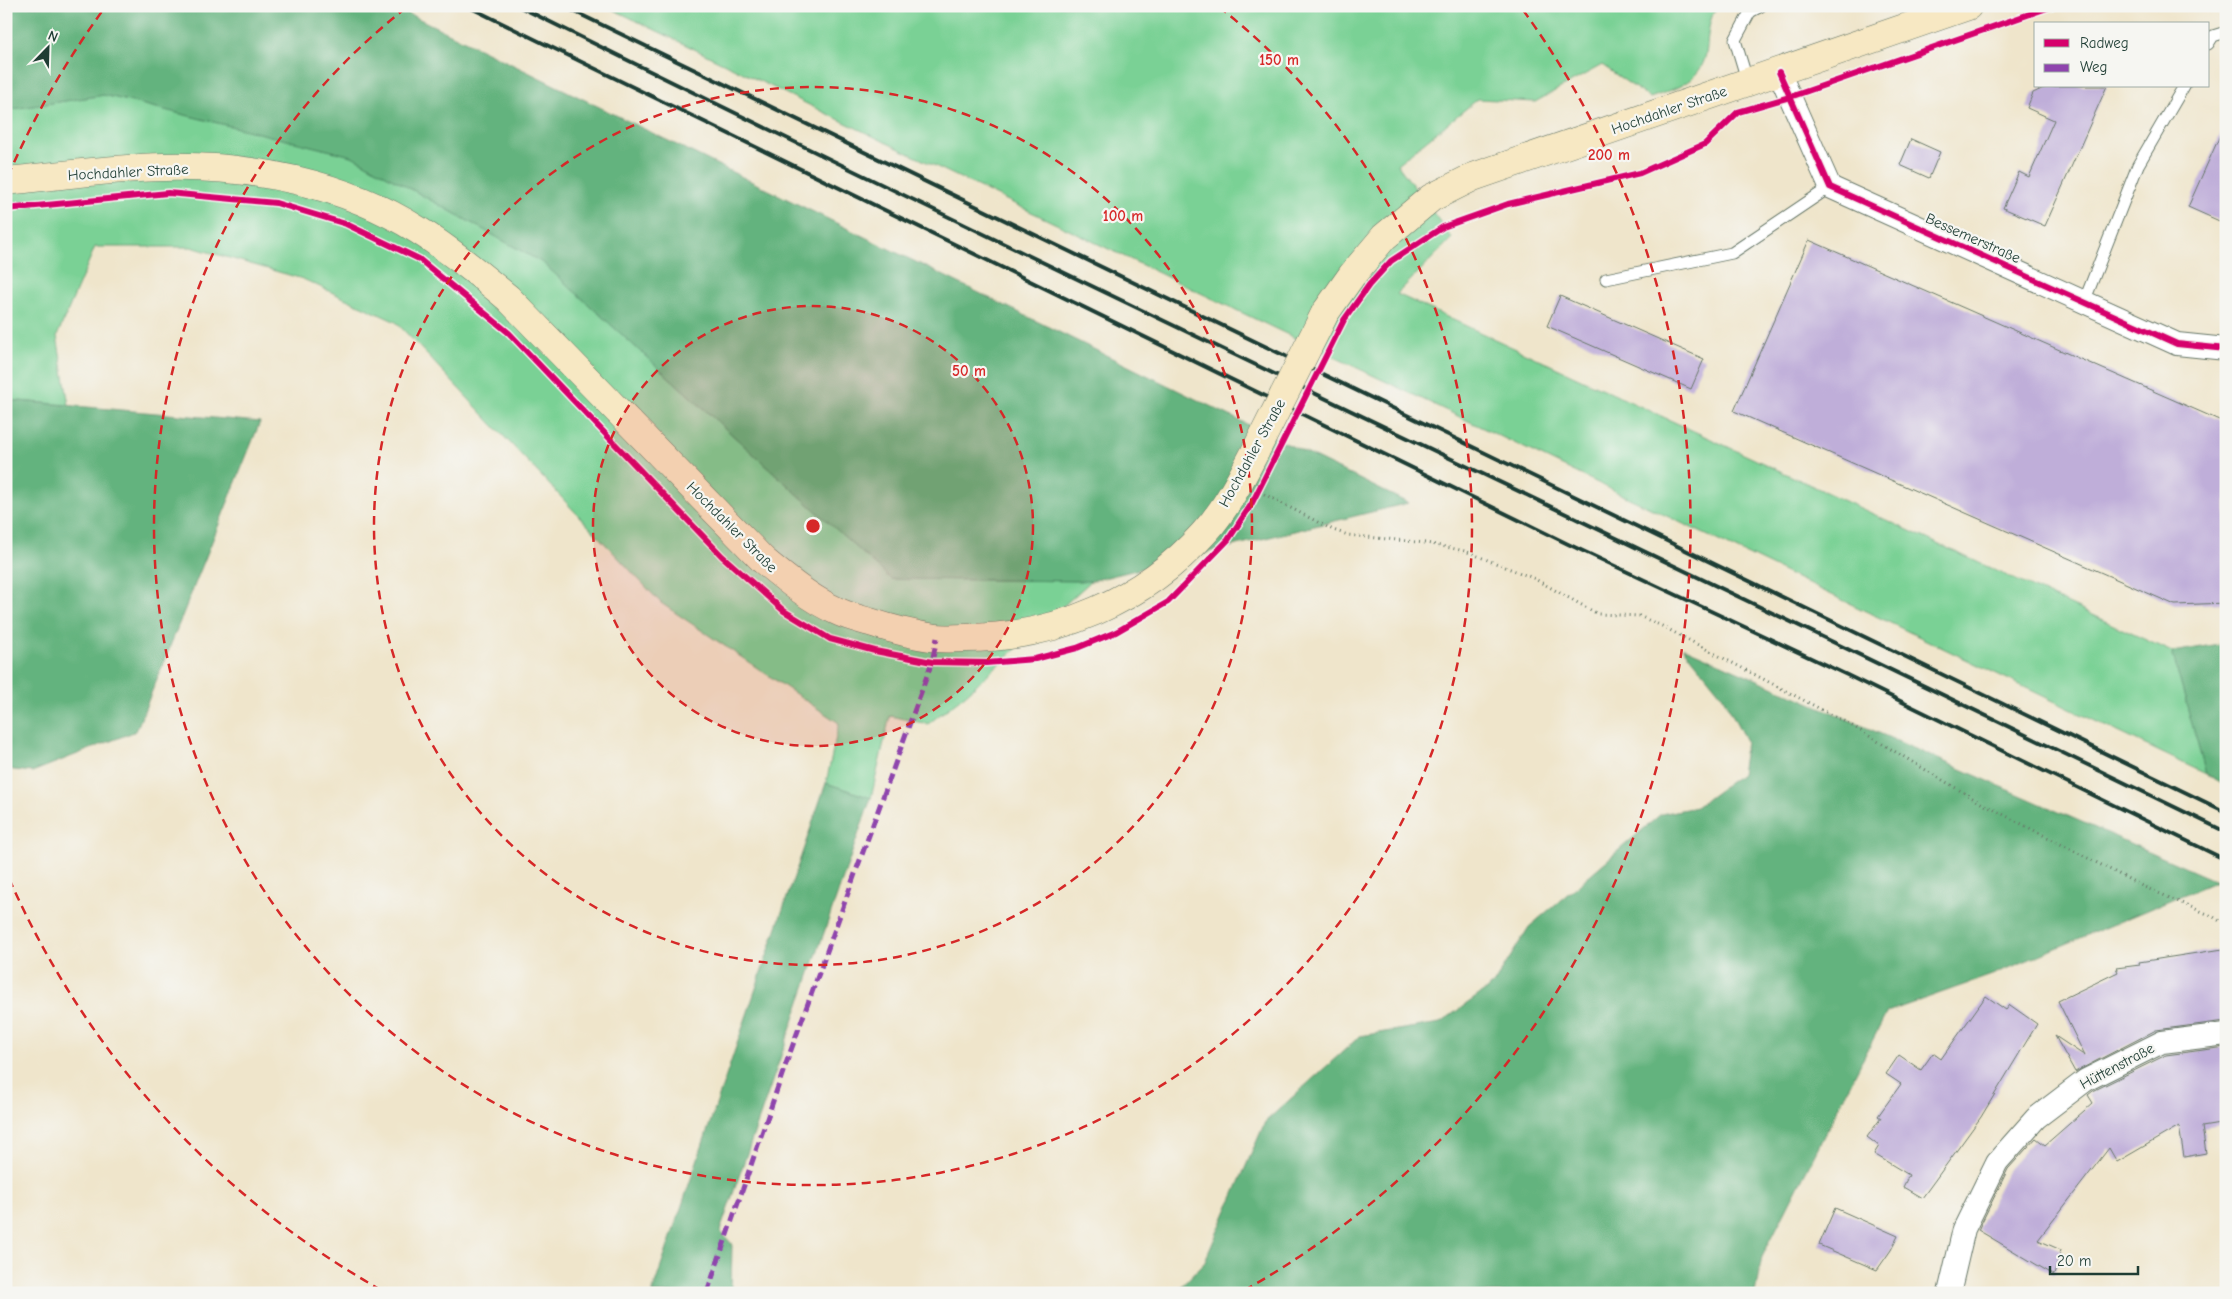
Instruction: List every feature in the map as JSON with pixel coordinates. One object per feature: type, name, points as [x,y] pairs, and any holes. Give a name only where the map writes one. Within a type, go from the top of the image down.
[{"type":"main road","name":"Hochdahler Straße","points":[[6,181],[164,167],[235,170],[301,180],[364,202],[416,229],[464,262],[508,298],[763,560],[793,584],[837,612],[885,627],[937,638],[981,638],[1020,635],[1084,618],[1123,598],[1166,570],[1204,533],[1230,499],[1325,313],[1352,275],[1384,237],[1431,198],[1473,177],[1968,6]]},
{"type":"street","points":[[1779,72],[1830,187]]},
{"type":"street","name":"Bessemerstraße","points":[[1830,187],[2177,344],[2226,349]]},
{"type":"street","name":"Hüttenstraße","points":[[1949,1293],[1964,1229],[1993,1170],[1997,1162],[2036,1118],[2086,1080],[2162,1042],[2226,1034]]},
{"type":"lane","points":[[1748,83],[1735,40],[1750,12],[1761,6]]},
{"type":"lane","points":[[2210,41],[2213,36],[2226,32]]},
{"type":"lane","points":[[2084,302],[2138,165],[2183,88]]},
{"type":"lane","points":[[1606,279],[1732,252],[1830,187]]},
{"type":"path","points":[[1258,491],[1333,530],[1348,534],[1426,543],[1465,551],[1533,578],[1598,614],[1639,616],[1848,724],[1981,804],[2142,886],[2212,916],[2226,925]]},
{"type":"green space","points":[[6,6],[393,6],[1408,503],[1091,581],[891,579],[543,263],[352,156],[104,95],[6,110]]},
{"type":"green space","points":[[606,6],[1717,6],[1708,31],[1705,59],[1701,68],[1688,82],[1670,91],[1650,98],[1602,65],[1535,102],[1478,99],[1397,164],[1452,238],[1397,294],[2172,652],[2206,774],[885,142]]},
{"type":"green space","points":[[104,95],[352,156],[543,263],[891,579],[1091,581],[965,695],[928,724],[890,716],[871,798],[826,783],[839,723],[661,603],[396,322],[303,279],[191,247],[95,247],[57,336],[69,405],[6,400],[6,110]]},
{"type":"green space","points":[[6,400],[260,422],[136,731],[32,772],[6,769]]},
{"type":"green space","points":[[2226,643],[2226,785],[2206,774],[2172,652]]},
{"type":"green space","points":[[1683,647],[2216,881],[1992,975],[1887,1012],[1762,1257],[1755,1293],[1175,1293],[1204,1263],[1265,1122],[1360,1036],[1440,1023],[1493,985],[1529,927],[1661,814],[1696,807],[1741,774],[1746,741],[1722,695]]},
{"type":"green space","points":[[826,783],[871,798],[720,1231],[732,1244],[731,1293],[652,1293]]},
{"type":"green space","points":[[2216,881],[2226,886],[2226,895]]},
{"type":"building","points":[[2044,88],[2106,88],[2045,226],[2003,208],[2019,172],[2029,177],[2054,120],[2027,108],[2033,93]]},
{"type":"building","points":[[2226,122],[2226,224],[2188,207]]},
{"type":"building","points":[[1911,139],[1940,152],[1929,178],[1900,165]]},
{"type":"building","points":[[1809,240],[2226,423],[2226,603],[2175,605],[1734,411]]},
{"type":"building","points":[[1560,296],[1704,359],[1691,389],[1547,326]]},
{"type":"building","points":[[2223,949],[2226,969],[2226,1021],[2156,1030],[2075,1072],[2055,1036],[2085,1056],[2058,1001],[2118,972],[2116,968],[2140,965],[2139,962]]},
{"type":"building","points":[[1986,996],[2006,1010],[2010,1005],[2037,1024],[1981,1117],[1922,1198],[1903,1187],[1909,1175],[1874,1154],[1879,1146],[1867,1137],[1881,1118],[1878,1116],[1901,1084],[1886,1074],[1899,1055],[1921,1070],[1933,1053],[1941,1059]]},
{"type":"building","points":[[2226,1047],[2226,1123],[2202,1127],[2206,1153],[2184,1157],[2179,1126],[2117,1162],[2109,1148],[2038,1240],[2061,1250],[2054,1275],[1978,1230],[2008,1169],[2036,1138],[2045,1145],[2093,1103],[2088,1095],[2093,1091],[2166,1055]]},
{"type":"building","points":[[1835,1208],[1898,1236],[1877,1270],[1819,1245]]},
{"type":"railway","points":[[467,6],[1568,544],[1847,675],[2226,860]]},
{"type":"railway","points":[[518,6],[944,215],[2226,832]]},
{"type":"railway","points":[[563,6],[978,209],[2226,812]]},
{"type":"marked path","points":[[707,1293],[783,1072],[932,662],[937,638]]},
{"type":"cycle path","points":[[6,209],[168,193],[276,203],[346,224],[419,259],[509,333],[722,556],[784,611],[830,639],[875,651],[932,662],[986,663],[1035,659],[1077,648],[1116,632],[1168,602],[1228,540],[1251,505],[1344,320],[1369,285],[1391,261],[1443,227],[1508,204],[1640,173],[1705,144],[1738,112],[1790,97],[2053,6]]},
{"type":"cycle path","points":[[1779,72],[1830,187],[2177,344],[2226,349]]}]
